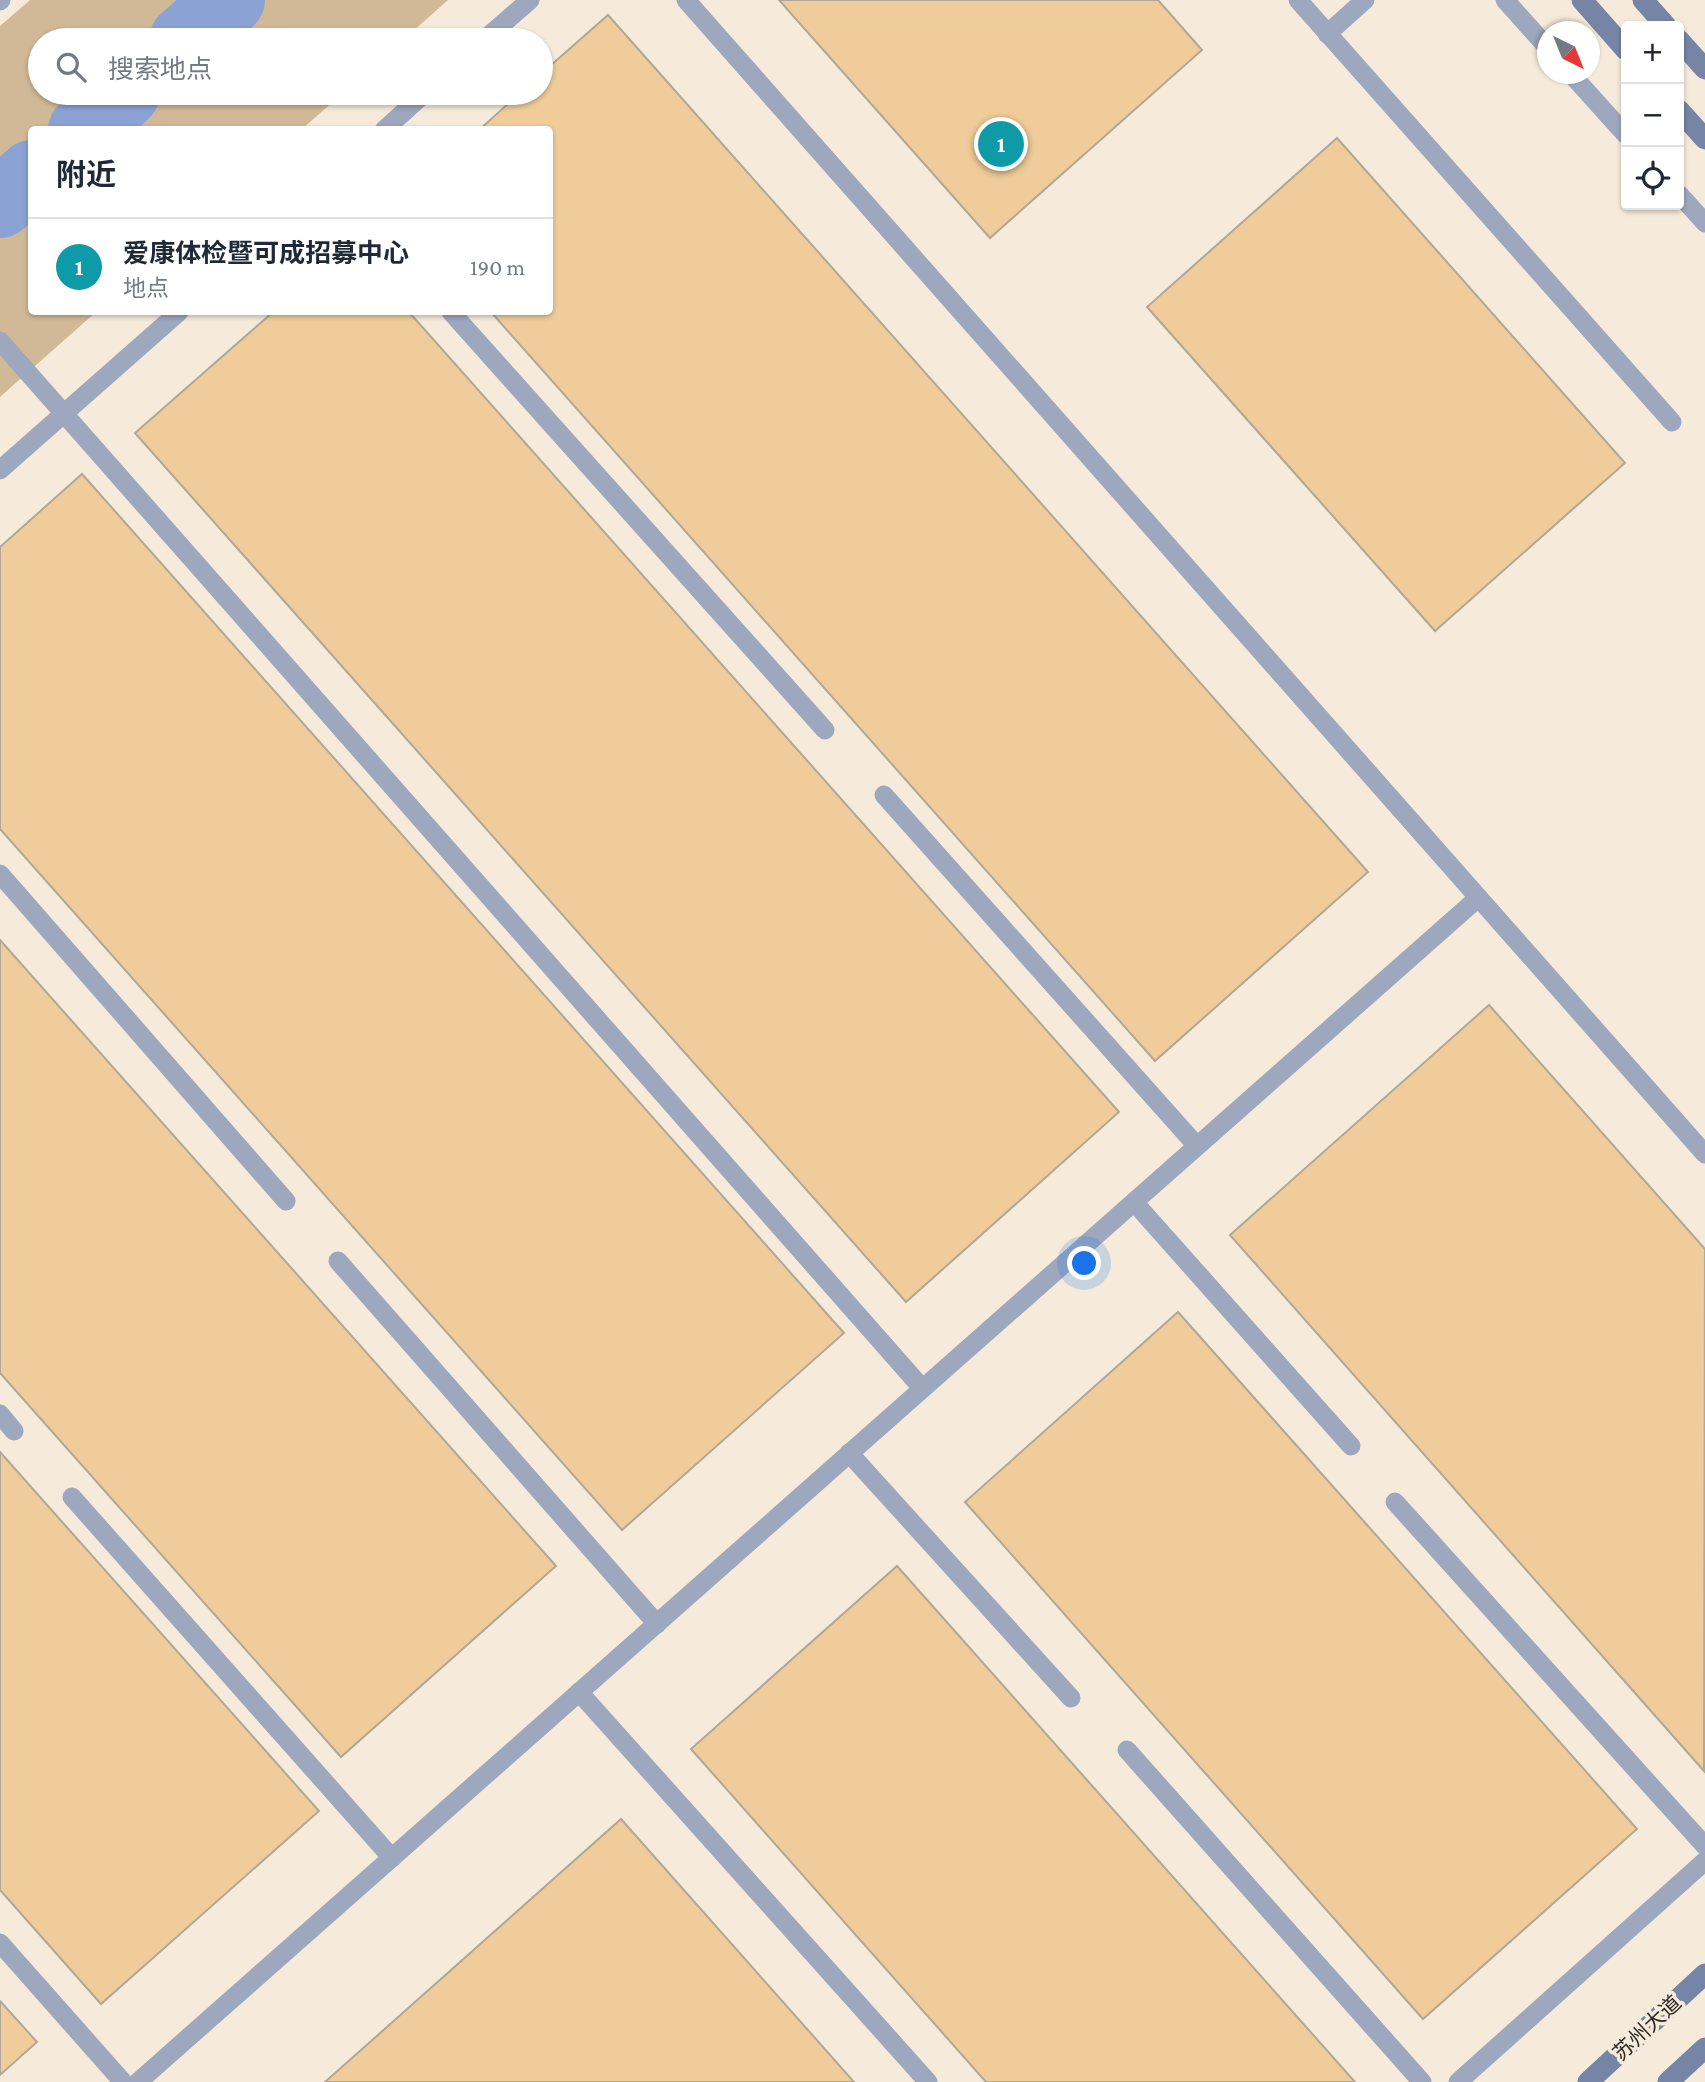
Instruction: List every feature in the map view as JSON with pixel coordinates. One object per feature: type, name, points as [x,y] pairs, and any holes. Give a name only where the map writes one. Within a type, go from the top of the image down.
[{"type":"street","points":[[1582,0],[1621,44]]},
{"type":"street","points":[[1643,0],[1662,21]]},
{"type":"street","points":[[1684,46],[1705,69]]},
{"type":"street","points":[[1684,116],[1705,139]]},
{"type":"street","name":"苏州大道","points":[[1588,2082],[1705,1974]]},
{"type":"street","points":[[1668,2082],[1705,2048]]},
{"type":"lane","points":[[498,28],[530,0]]},
{"type":"lane","points":[[686,0],[1705,1154]]},
{"type":"lane","points":[[1298,0],[1672,422]]},
{"type":"lane","points":[[1327,34],[1365,0]]},
{"type":"lane","points":[[1505,0],[1537,36]]},
{"type":"lane","points":[[1580,84],[1621,129]]},
{"type":"lane","points":[[388,126],[412,105]]},
{"type":"lane","points":[[1684,200],[1705,223]]},
{"type":"lane","points":[[0,470],[176,315]]},
{"type":"lane","points":[[454,315],[825,730]]},
{"type":"lane","points":[[0,341],[922,1388]]},
{"type":"lane","points":[[884,795],[1197,1146]]},
{"type":"lane","points":[[0,874],[286,1201]]},
{"type":"lane","points":[[138,2082],[1478,898]]},
{"type":"lane","points":[[1134,1202],[1351,1446]]},
{"type":"lane","points":[[338,1261],[657,1624]]},
{"type":"lane","points":[[0,1414],[15,1431]]},
{"type":"lane","points":[[849,1453],[1071,1698]]},
{"type":"lane","points":[[72,1497],[392,1858]]},
{"type":"lane","points":[[1395,1502],[1705,1846]]},
{"type":"lane","points":[[579,1692],[928,2082]]},
{"type":"lane","points":[[1127,1750],[1422,2082]]},
{"type":"lane","points":[[1458,2082],[1705,1861]]},
{"type":"lane","points":[[0,1943],[123,2082]]},
{"type":"shaded area","points":[[30,0],[448,0],[416,28],[28,28],[28,105],[329,105],[305,126],[28,126],[28,315],[93,315],[0,397],[0,26]]},
{"type":"building","points":[[779,0],[1158,0],[1202,50],[990,238]]},
{"type":"building","points":[[608,15],[1368,872],[1155,1061],[494,315],[553,315],[553,126],[483,126],[507,105],[553,105],[553,63]]},
{"type":"building","points":[[1337,138],[1625,463],[1435,631],[1147,307]]},
{"type":"building","points":[[270,315],[412,315],[1119,1112],[906,1302],[135,433]]},
{"type":"building","points":[[82,474],[844,1333],[622,1530],[0,829],[0,547]]},
{"type":"building","points":[[0,940],[556,1566],[341,1757],[0,1373]]},
{"type":"building","points":[[1489,1005],[1705,1249],[1704,1771],[1230,1235]]},
{"type":"building","points":[[1178,1312],[1637,1829],[1423,2019],[965,1502]]},
{"type":"building","points":[[0,1452],[319,1811],[101,2004],[0,1890]]},
{"type":"building","points":[[897,1566],[1355,2082],[986,2082],[691,1749]]},
{"type":"building","points":[[621,1819],[854,2082],[325,2082]]},
{"type":"building","points":[[0,2001],[37,2042],[0,2075]]},
{"type":"waterway","points":[[198,28],[230,0]]},
{"type":"waterway","points":[[88,126],[111,105]]},
{"type":"waterway","points":[[0,203],[28,178]]},
{"type":"place","name":"爱康体检暨可成招募中心","points":[[1001,144]]}]
